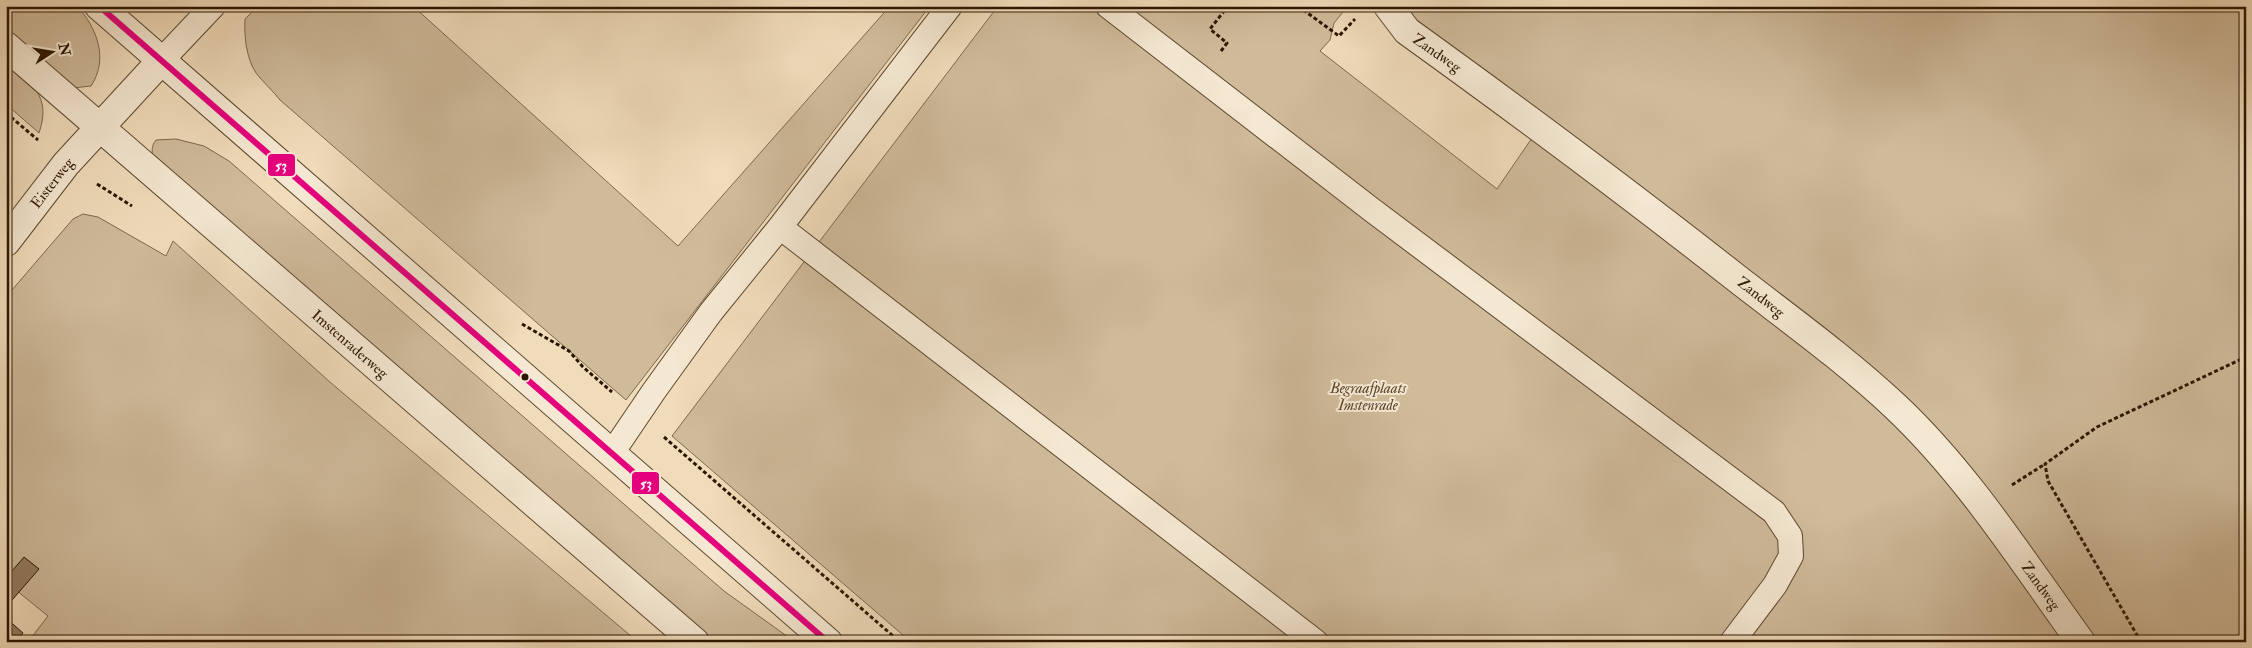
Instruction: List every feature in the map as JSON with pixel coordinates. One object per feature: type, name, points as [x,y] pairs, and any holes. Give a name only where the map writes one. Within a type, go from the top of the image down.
[{"type":"street","points":[[99,6],[828,642]]},
{"type":"street","name":"Zandweg","points":[[1388,6],[1407,31],[1624,190],[1855,371],[1897,408],[1931,444],[1982,505],[2081,642]]},
{"type":"street","name":"Imstenraderweg","points":[[6,46],[695,642]]},
{"type":"street","name":"Eisterweg","points":[[6,242],[66,164],[160,61]]},
{"type":"lane","points":[[160,61],[213,6]]},
{"type":"lane","points":[[612,454],[654,391],[712,312],[950,6]]},
{"type":"lane","points":[[1108,6],[1372,210],[1774,512],[1790,536],[1791,556],[1775,585],[1732,642]]},
{"type":"lane","points":[[780,227],[1316,642]]},
{"type":"path","points":[[1200,77],[1227,43],[1210,30],[1228,6]]},
{"type":"path","points":[[1298,6],[1339,36],[1360,14]]},
{"type":"path","points":[[2141,642],[2048,481],[2045,464],[2097,427],[2246,357]]},
{"type":"green space","points":[[6,6],[77,6],[95,34],[100,55],[96,76],[91,86],[73,88],[6,30]]},
{"type":"green space","points":[[258,6],[413,6],[678,246],[890,6],[930,6],[626,400],[280,100],[256,73],[248,54],[245,39],[245,19]]},
{"type":"green space","name":"Begraafplaats Imstenrade","points":[[998,6],[1348,6],[1334,23],[1330,40],[1320,51],[1497,189],[1532,138],[1868,394],[1975,511],[2081,642],[911,642],[672,436]]},
{"type":"green space","points":[[1404,6],[2246,6],[2246,642],[2095,642],[1991,501],[1938,438],[1416,31]]},
{"type":"green space","points":[[6,61],[37,91],[43,109],[39,133],[6,104]]},
{"type":"green space","points":[[176,139],[204,146],[229,161],[724,591],[795,642],[713,642],[185,183],[155,160],[152,150],[156,140]]},
{"type":"green space","points":[[83,214],[98,217],[166,256],[173,241],[331,383],[638,642],[28,642],[48,616],[6,582],[6,297],[73,219]]},
{"type":"building","points":[[24,557],[39,569],[6,607],[6,578]]},
{"type":"building","points":[[6,618],[23,633],[15,642],[6,642]]},
{"type":"transit line","name":"53","points":[[99,6],[828,642]]}]
